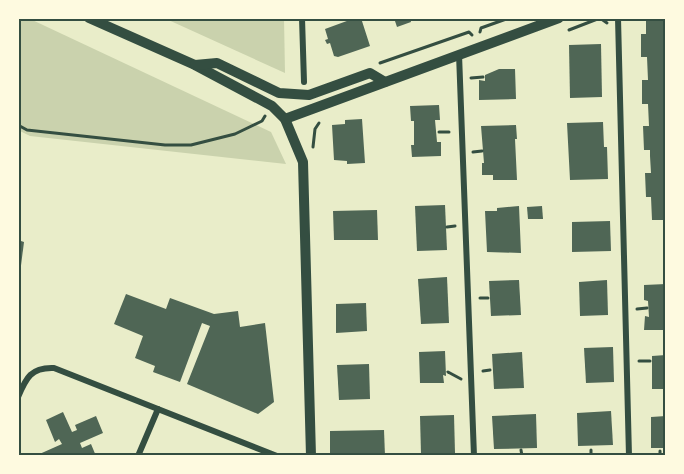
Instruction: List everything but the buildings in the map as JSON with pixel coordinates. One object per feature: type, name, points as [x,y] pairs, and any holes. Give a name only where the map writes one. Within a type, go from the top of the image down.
[{"type":"street","points":[[89,18],[195,66],[272,106],[285,119],[303,162],[311,456]]},
{"type":"street","points":[[302,18],[304,82]]},
{"type":"street","points":[[285,119],[559,18]]},
{"type":"street","points":[[618,18],[629,456]]},
{"type":"street","points":[[459,54],[474,456]]},
{"type":"street","points":[[195,66],[217,63],[279,93],[309,94],[370,74],[385,82]]},
{"type":"street","points":[[18,397],[26,379],[35,371],[54,368],[277,456]]},
{"type":"street","points":[[138,456],[158,409]]},
{"type":"path","points":[[373,66],[469,32],[477,36],[481,28],[509,18]]},
{"type":"path","points":[[562,32],[600,18],[607,23],[609,28]]},
{"type":"path","points":[[471,88],[471,76],[483,77]]},
{"type":"path","points":[[313,148],[315,129],[321,121]]},
{"type":"path","points":[[18,125],[27,130],[165,145],[192,145]]},
{"type":"path","points":[[439,132],[454,131]]},
{"type":"path","points":[[474,152],[482,151]]},
{"type":"path","points":[[457,226],[458,234]]},
{"type":"path","points":[[479,306],[479,298],[488,298]]},
{"type":"path","points":[[636,309],[647,308]]},
{"type":"path","points":[[637,362],[650,361]]},
{"type":"path","points":[[481,364],[481,371],[490,370]]},
{"type":"path","points":[[448,372],[462,380],[462,369]]},
{"type":"path","points":[[521,450],[522,456]]},
{"type":"path","points":[[591,450],[591,456]]},
{"type":"path","points":[[660,451],[660,456]]},
{"type":"green space","points":[[18,18],[28,18],[271,132],[286,164],[30,136],[18,130]]},
{"type":"green space","points":[[164,18],[284,18],[285,73]]}]
